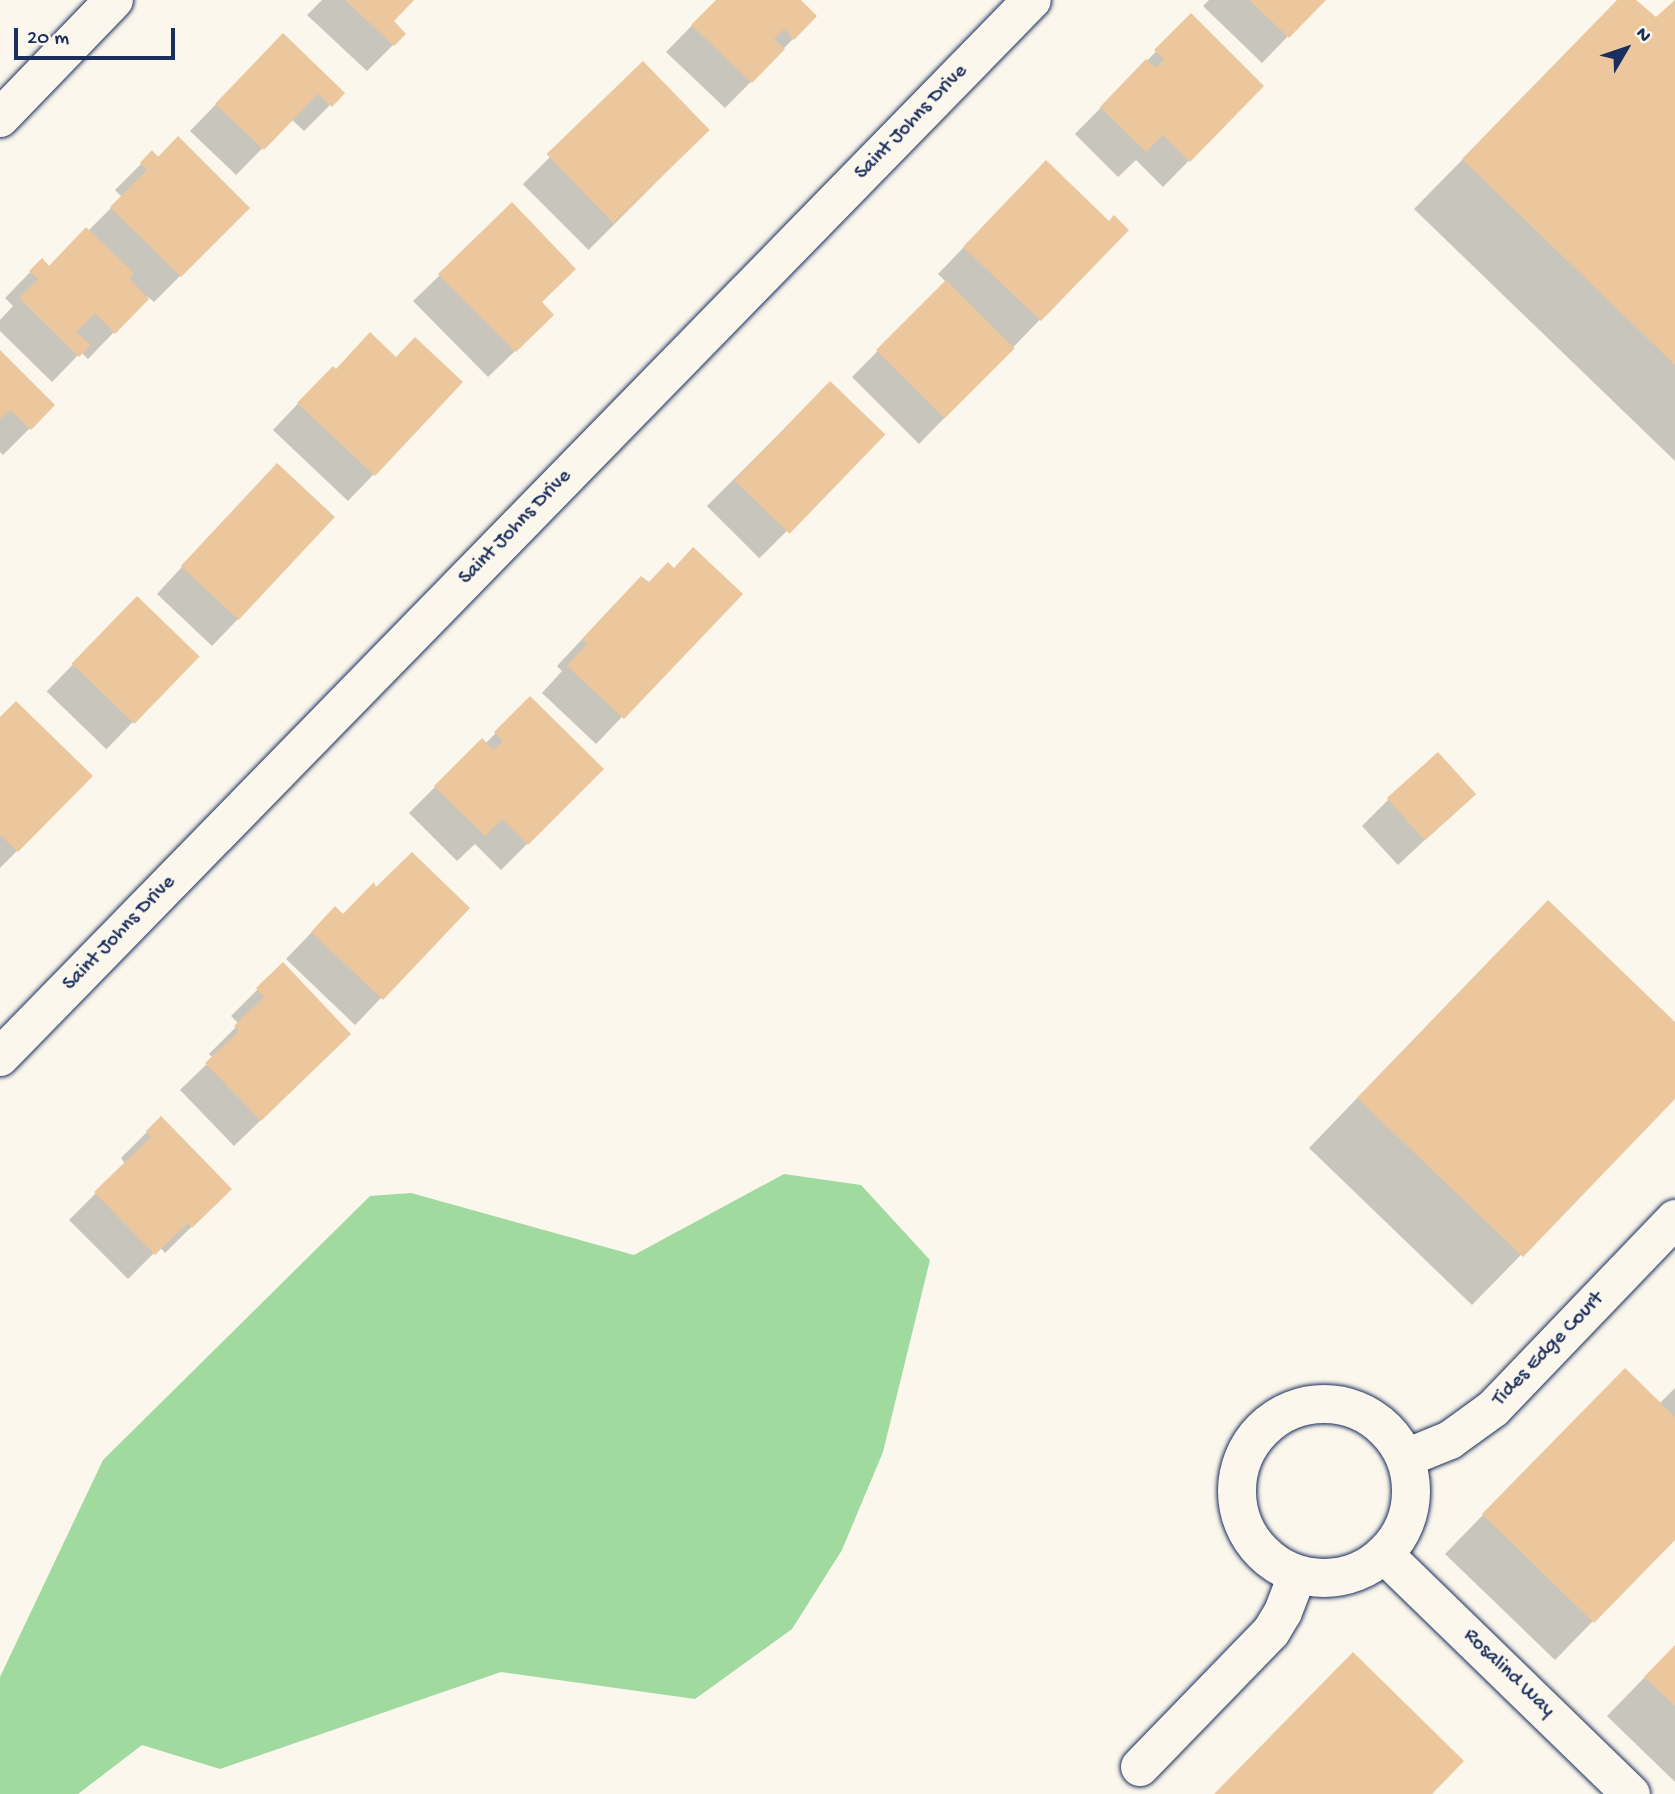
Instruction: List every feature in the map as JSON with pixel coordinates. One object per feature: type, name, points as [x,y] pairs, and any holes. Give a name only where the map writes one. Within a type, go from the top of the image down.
[{"type":"street","points":[[0,118],[114,0]]},
{"type":"street","name":"Saint Johns Drive","points":[[0,1057],[1032,0]]},
{"type":"street","name":"Tides Edge Court","points":[[1406,1458],[1450,1440],[1494,1408],[1675,1219]]},
{"type":"street","points":[[1320,1402],[1347,1405],[1372,1417],[1392,1434],[1406,1458],[1411,1484],[1410,1509],[1400,1534],[1385,1555],[1366,1568],[1344,1577],[1297,1575],[1273,1562],[1254,1544],[1241,1519],[1236,1492],[1239,1466],[1251,1441],[1269,1421],[1293,1408],[1320,1402]]},
{"type":"street","name":"Rosalind Way","points":[[1385,1555],[1631,1794]]},
{"type":"street","points":[[1140,1768],[1271,1632],[1283,1612],[1297,1575]]},
{"type":"green space","points":[[784,1174],[861,1185],[930,1260],[883,1452],[842,1550],[792,1629],[695,1699],[501,1672],[220,1769],[142,1745],[78,1794],[0,1794],[0,1677],[103,1460],[370,1196],[411,1193],[634,1255]]},
{"type":"building","points":[[345,0],[414,0],[394,21],[406,34],[394,46]]},
{"type":"building","points":[[716,0],[801,0],[817,16],[794,40],[784,29],[774,39],[785,49],[752,83],[691,25]]},
{"type":"building","points":[[1249,0],[1326,0],[1289,38]]},
{"type":"building","points":[[1617,0],[1636,0],[1656,17],[1675,0],[1675,365],[1462,159]]},
{"type":"building","points":[[1191,13],[1264,86],[1190,162],[1163,135],[1146,152],[1100,107],[1146,59],[1156,68],[1164,59],[1154,50]]},
{"type":"building","points":[[283,33],[345,93],[332,107],[318,94],[264,150],[215,104]]},
{"type":"building","points":[[643,61],[710,130],[613,223],[547,154]]},
{"type":"building","points":[[178,136],[250,208],[181,277],[110,207],[147,170],[140,163],[152,150],[158,157]]},
{"type":"building","points":[[1046,160],[1109,221],[1114,215],[1129,230],[1041,321],[963,247]]},
{"type":"building","points":[[512,202],[576,269],[542,302],[554,315],[516,352],[438,274]]},
{"type":"building","points":[[86,227],[134,273],[129,278],[149,299],[115,334],[95,313],[76,332],[91,345],[79,357],[19,298],[38,279],[29,271],[42,258],[49,266]]},
{"type":"building","points":[[946,280],[1015,349],[945,419],[876,350]]},
{"type":"building","points":[[370,332],[396,357],[415,337],[463,382],[375,476],[297,403],[333,366],[336,369]]},
{"type":"building","points":[[0,350],[55,405],[31,430],[10,410],[0,419]]},
{"type":"building","points":[[830,381],[885,434],[790,534],[734,480]]},
{"type":"building","points":[[277,463],[335,517],[239,620],[181,566]]},
{"type":"building","points":[[693,547],[743,594],[624,719],[567,666],[587,644],[582,639],[641,576],[649,582],[668,562],[674,568]]},
{"type":"building","points":[[137,596],[200,656],[134,724],[72,664]]},
{"type":"building","points":[[530,696],[604,769],[528,845],[502,819],[485,836],[434,786],[482,738],[494,750],[503,741],[494,732]]},
{"type":"building","points":[[16,701],[93,776],[18,852],[0,835],[0,717]]},
{"type":"building","points":[[1438,752],[1476,794],[1425,841],[1387,798]]},
{"type":"building","points":[[412,852],[470,908],[383,1000],[311,932],[335,906],[343,914],[374,882],[376,887]]},
{"type":"building","points":[[1548,900],[1675,1022],[1675,1099],[1523,1257],[1357,1098]]},
{"type":"building","points":[[283,962],[351,1034],[261,1121],[205,1063],[239,1031],[234,1026],[264,997],[256,988]]},
{"type":"building","points":[[161,1116],[232,1189],[192,1228],[188,1223],[155,1255],[94,1192],[151,1137],[146,1131]]},
{"type":"building","points":[[1625,1368],[1675,1417],[1675,1540],[1594,1623],[1482,1514]]},
{"type":"building","points":[[1675,1645],[1675,1706],[1644,1677]]},
{"type":"building","points":[[1353,1652],[1464,1761],[1432,1794],[1214,1794]]}]
